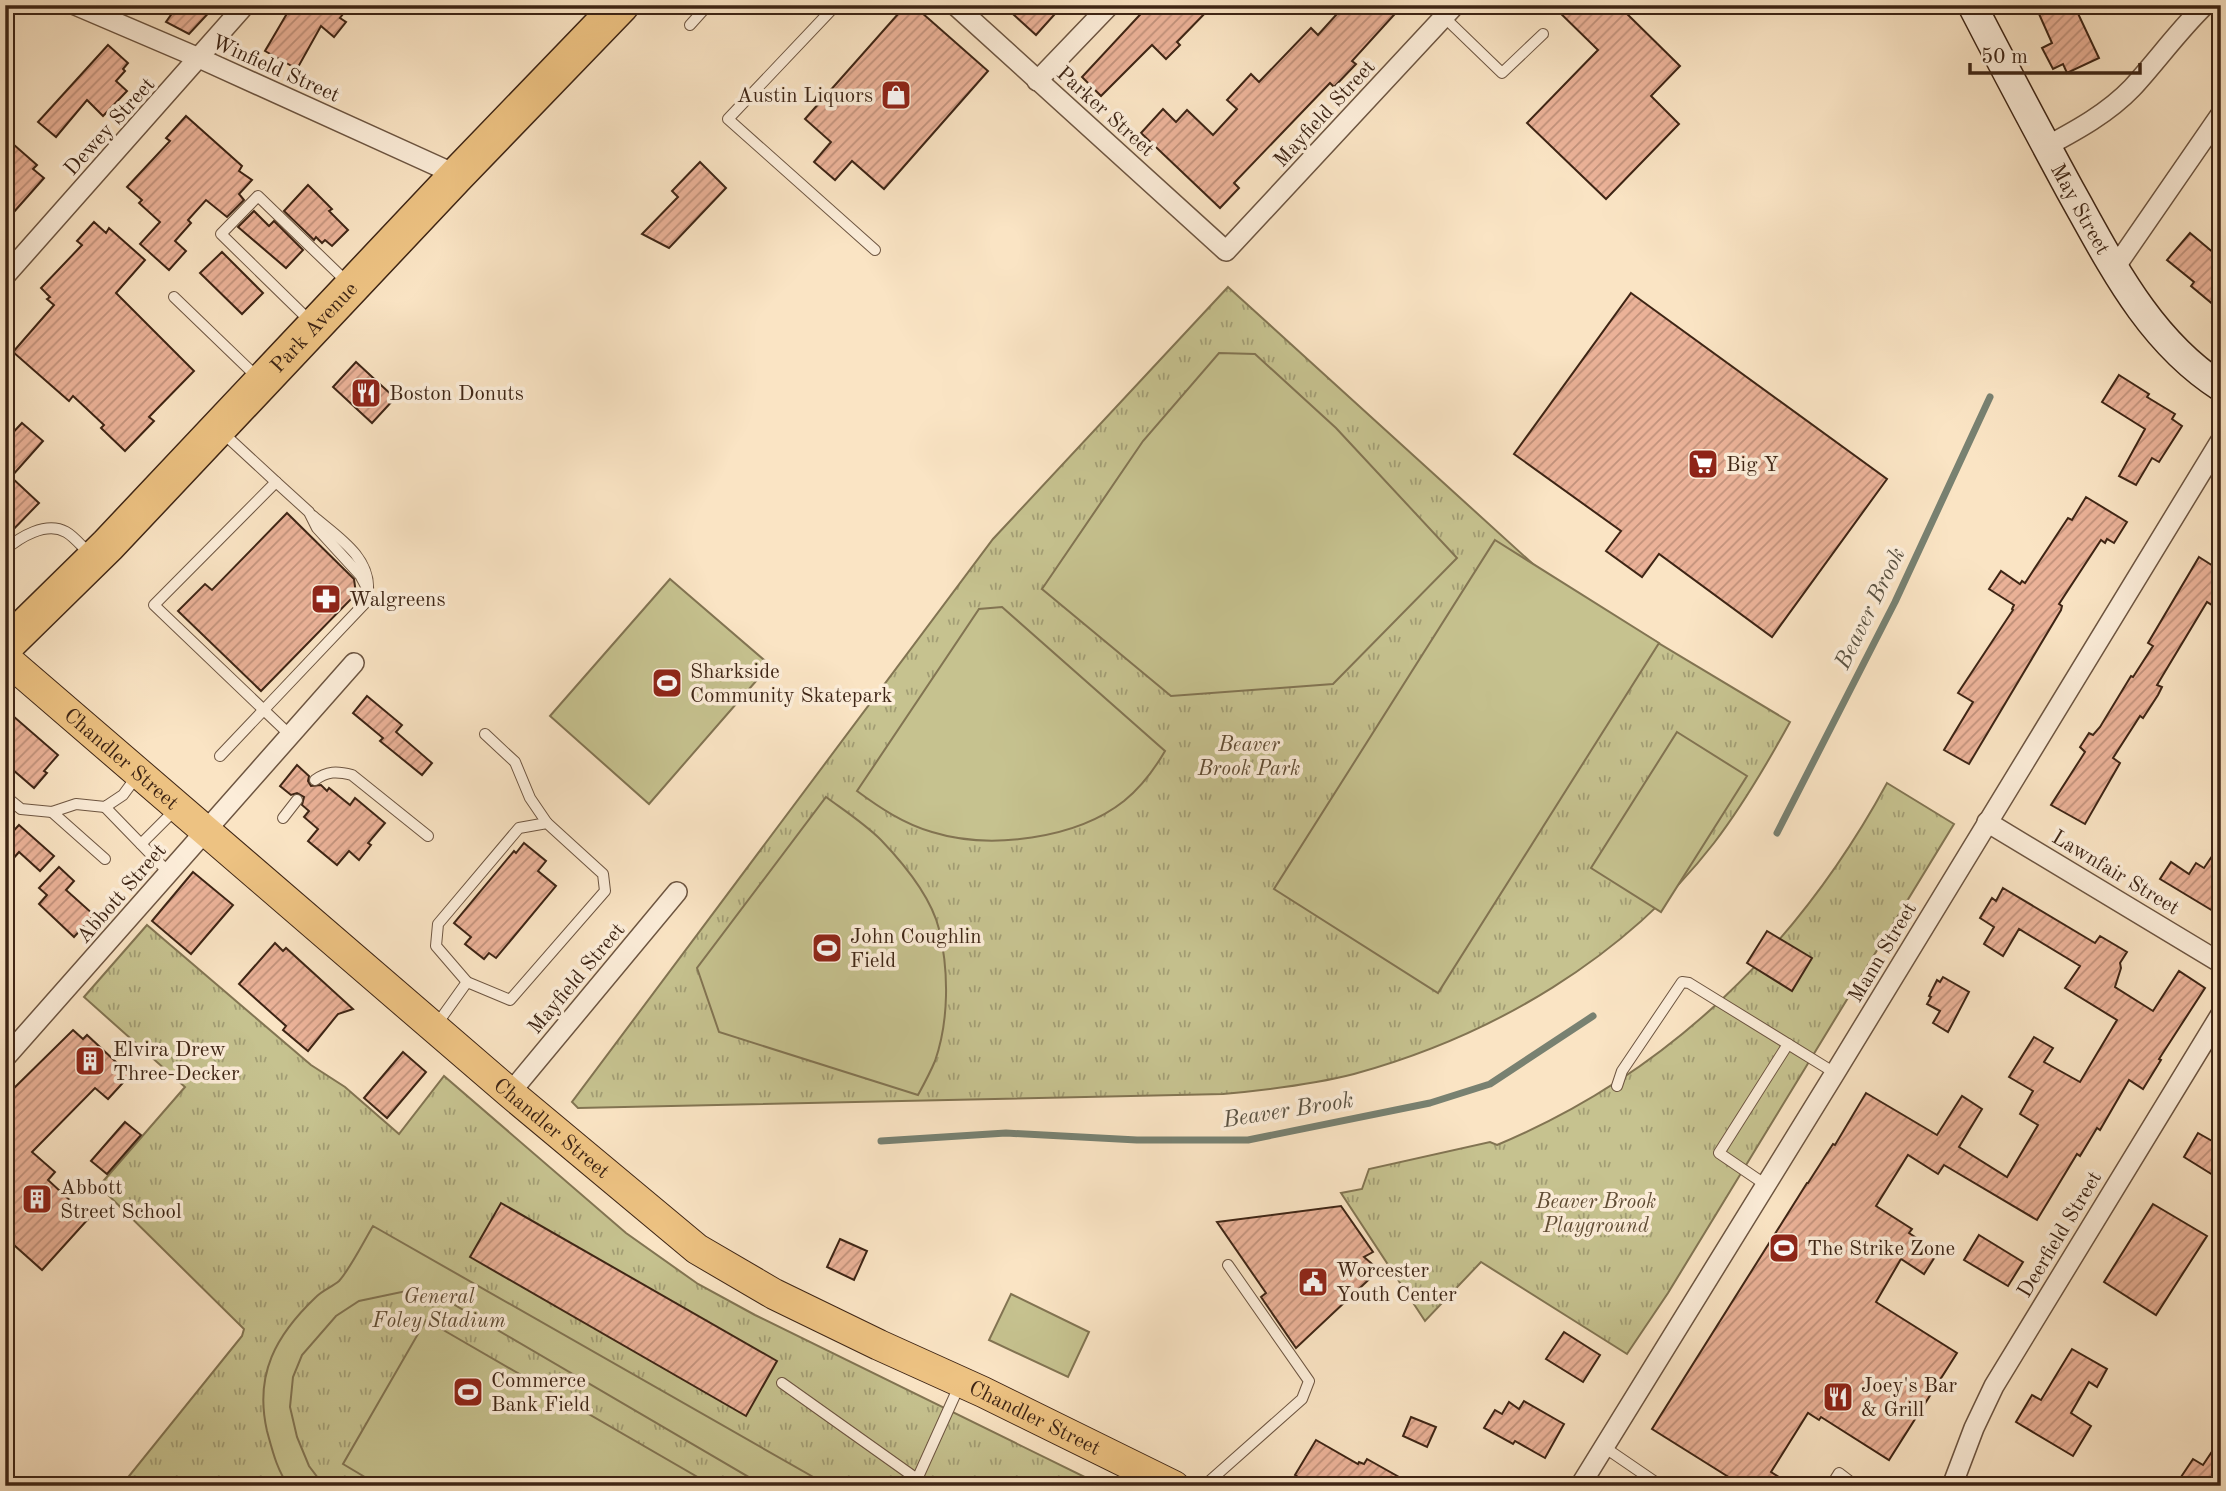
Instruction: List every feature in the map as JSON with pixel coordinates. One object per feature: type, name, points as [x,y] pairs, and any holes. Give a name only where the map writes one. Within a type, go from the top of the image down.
[{"type":"highway","name":"Park Avenue","points":[[5,646],[218,429],[621,5]]},
{"type":"main road","name":"Chandler Street","points":[[5,658],[510,1093],[697,1249],[774,1294],[878,1345],[961,1381],[1174,1486]]},
{"type":"street","name":"Winfield Street","points":[[75,5],[457,175]]},
{"type":"street","name":"Dewey Street","points":[[5,276],[245,5]]},
{"type":"street","name":"Parker Street","points":[[955,5],[1226,251]]},
{"type":"street","points":[[1037,81],[1110,5]]},
{"type":"street","name":"May Street","points":[[1972,5],[2114,269],[2143,314],[2159,334],[2195,369],[2221,387]]},
{"type":"street","points":[[2047,146],[2105,112],[2123,96],[2204,5]]},
{"type":"street","name":"Mayfield Street","points":[[1226,251],[1450,11]]},
{"type":"street","points":[[2114,269],[2221,114]]},
{"type":"street","name":"Mann Street","points":[[1580,1486],[2221,440]]},
{"type":"street","name":"Abbott Street","points":[[5,1058],[354,663]]},
{"type":"street","name":"Lawnfair Street","points":[[1987,821],[2221,962]]},
{"type":"street","name":"Mayfield Street","points":[[510,1093],[677,892]]},
{"type":"street","name":"Deerfield Street","points":[[1952,1486],[1974,1427],[1994,1386],[2221,1014]]},
{"type":"lane","points":[[690,25],[708,5]]},
{"type":"lane","points":[[836,5],[728,119],[874,250]]},
{"type":"lane","points":[[1450,11],[1502,73],[1543,34]]},
{"type":"lane","points":[[314,325],[221,233],[258,196],[352,286]]},
{"type":"lane","points":[[174,298],[262,382]]},
{"type":"lane","points":[[218,429],[309,512],[317,528],[360,575],[368,590],[366,602],[220,756]]},
{"type":"lane","points":[[276,482],[154,605],[290,735]]},
{"type":"lane","points":[[5,550],[17,533],[52,528],[66,532],[94,558]]},
{"type":"lane","points":[[485,734],[515,762],[530,798],[548,823],[603,874],[605,891],[510,1000],[467,982],[436,946],[438,924],[519,828],[548,823]]},
{"type":"lane","points":[[5,796],[21,810],[52,812],[76,804],[104,807],[123,795],[140,773]]},
{"type":"lane","points":[[315,780],[325,773],[352,775],[428,836]]},
{"type":"lane","points":[[283,818],[297,800]]},
{"type":"lane","points":[[104,807],[169,873]]},
{"type":"lane","points":[[141,845],[178,807]]},
{"type":"lane","points":[[52,812],[105,859]]},
{"type":"lane","points":[[434,1027],[467,982]]},
{"type":"lane","points":[[1617,1086],[1622,1071],[1682,982],[1689,982],[1835,1073]]},
{"type":"lane","points":[[1766,1185],[1719,1153],[1788,1044]]},
{"type":"lane","points":[[1204,1486],[1302,1399],[1309,1381],[1228,1265]]},
{"type":"lane","points":[[782,1383],[915,1482],[961,1381]]},
{"type":"lane","points":[[1604,1447],[1661,1486]]},
{"type":"lane","points":[[1831,1486],[1839,1473],[1857,1486]]},
{"type":"green space","name":"Beaver Brook Park","points":[[1228,287],[1545,575],[1790,722],[1754,784],[1714,843],[1679,884],[1640,922],[1598,957],[1553,987],[1506,1015],[1456,1038],[1406,1058],[1338,1078],[1223,1094],[578,1108],[572,1102],[993,539]]},
{"type":"green space","points":[[1219,353],[1255,354],[1336,428],[1457,558],[1333,684],[1171,696],[1042,589],[1143,441]]},
{"type":"green space","points":[[1495,540],[1659,643],[1438,993],[1274,889]]},
{"type":"green space","name":"Sharkside Community Skatepark","points":[[670,579],[770,665],[649,804],[550,716]]},
{"type":"green space","points":[[1002,607],[1165,751],[1146,778],[1124,801],[1082,824],[1032,838],[1006,840],[955,837],[922,829],[893,815],[857,791],[979,609]]},
{"type":"green space","points":[[1677,732],[1747,776],[1661,912],[1591,868]]},
{"type":"green space","name":"Beaver Brook Playground","points":[[1887,783],[1954,824],[1668,1293],[1627,1354],[1481,1262],[1425,1321],[1341,1193],[1362,1189],[1369,1169],[1490,1142],[1497,1145],[1560,1115],[1618,1081],[1673,1042],[1724,998],[1770,950],[1813,898],[1852,842]]},
{"type":"green space","name":"John Coughlin Field","points":[[826,797],[868,828],[899,860],[930,905],[939,929],[946,979],[943,1029],[935,1061],[918,1095],[719,1032],[697,968]]},
{"type":"green space","name":"General Foley Stadium","points":[[147,925],[311,1065],[345,1087],[399,1134],[444,1076],[626,1233],[698,1284],[755,1315],[1103,1486],[121,1486],[242,1336],[244,1329],[99,1186],[185,1087],[84,997]]},
{"type":"green space","name":"General Foley Stadium","points":[[373,1226],[829,1486],[764,1486],[453,1304],[411,1290],[359,1301],[336,1316],[302,1355],[293,1377],[290,1407],[297,1437],[309,1466],[324,1486],[289,1486],[275,1460],[267,1431],[264,1410],[266,1374],[279,1341],[302,1311],[343,1276]]},
{"type":"green space","points":[[1011,1294],[1089,1332],[1068,1377],[989,1340]]},
{"type":"green space","name":"Commerce Bank Field","points":[[426,1320],[713,1486],[380,1486],[343,1464]]},
{"type":"building","points":[[178,5],[216,5],[189,34],[166,22]]},
{"type":"building","points":[[292,5],[350,5],[340,18],[346,22],[334,37],[321,26],[297,69],[265,51]]},
{"type":"building","name":"Austin Liquors","points":[[906,5],[913,5],[988,71],[884,189],[852,161],[835,180],[814,162],[831,142],[805,119]]},
{"type":"building","points":[[1003,5],[1063,5],[1036,35]]},
{"type":"building","points":[[1149,5],[1213,5],[1177,42],[1180,45],[1166,59],[1152,45],[1101,96],[1082,77]]},
{"type":"building","points":[[1345,5],[1403,5],[1352,61],[1356,64],[1334,87],[1330,83],[1234,183],[1239,188],[1220,208],[1141,133],[1163,109],[1176,122],[1187,110],[1213,135],[1237,109],[1227,100],[1251,74],[1259,82],[1311,28],[1318,35]]},
{"type":"building","points":[[1552,5],[1618,5],[1680,66],[1651,96],[1679,124],[1606,199],[1527,123],[1598,50]]},
{"type":"building","points":[[2035,5],[2074,5],[2099,58],[2067,73],[2063,64],[2053,69],[2042,48],[2052,43]]},
{"type":"building","points":[[108,45],[128,63],[116,81],[127,91],[103,116],[87,100],[56,137],[38,122]]},
{"type":"building","points":[[186,116],[242,166],[239,171],[252,180],[239,194],[244,200],[227,217],[206,200],[188,220],[191,223],[175,241],[186,251],[169,270],[140,244],[160,222],[139,203],[142,200],[127,187],[170,141],[166,138]]},
{"type":"building","points":[[5,137],[37,165],[33,169],[44,178],[5,222]]},
{"type":"building","points":[[700,162],[726,188],[669,248],[642,234],[678,197],[672,191]]},
{"type":"building","points":[[308,185],[348,230],[332,246],[325,240],[322,243],[316,237],[314,240],[284,211]]},
{"type":"building","points":[[254,211],[269,226],[274,221],[303,250],[286,268],[238,227]]},
{"type":"building","points":[[94,222],[106,233],[109,228],[145,260],[116,293],[194,371],[149,417],[154,421],[125,451],[101,428],[104,425],[73,396],[69,401],[13,352],[54,305],[41,288],[82,245],[77,241]]},
{"type":"building","points":[[2190,233],[2221,259],[2221,311],[2191,286],[2194,282],[2167,260]]},
{"type":"building","points":[[222,252],[263,293],[242,314],[200,273]]},
{"type":"building","points":[[1631,293],[1887,479],[1772,637],[1659,554],[1642,577],[1606,551],[1621,531],[1514,454]]},
{"type":"building","points":[[356,362],[395,398],[372,423],[333,387]]},
{"type":"building","points":[[2119,375],[2175,414],[2172,419],[2182,426],[2159,462],[2152,458],[2136,485],[2119,476],[2145,429],[2102,402]]},
{"type":"building","points":[[22,423],[43,441],[11,477],[39,503],[5,538],[5,441]]},
{"type":"building","points":[[2086,497],[2127,522],[2114,543],[2107,539],[2105,543],[2101,540],[2059,604],[2062,606],[2061,610],[1969,764],[1944,750],[1973,702],[1958,693],[2014,605],[1989,589],[2001,571],[2020,584],[2022,581],[2025,583],[2068,518],[2072,520]]},
{"type":"building","name":"Walgreens","points":[[287,513],[354,579],[356,594],[261,691],[178,611],[205,584],[212,590]]},
{"type":"building","points":[[2199,557],[2221,571],[2221,611],[2207,602],[2157,685],[2162,687],[2158,695],[2143,718],[2140,716],[2113,758],[2120,763],[2085,824],[2051,805],[2085,752],[2080,747],[2089,733],[2093,735],[2100,727],[2153,646],[2148,643]]},
{"type":"building","points":[[367,696],[402,725],[396,732],[432,763],[422,775],[380,741],[383,738],[353,713]]},
{"type":"building","points":[[5,709],[58,755],[34,788],[5,763]]},
{"type":"building","points":[[297,765],[309,776],[311,786],[321,785],[327,791],[329,788],[350,805],[355,798],[385,823],[368,843],[371,845],[359,860],[349,851],[337,865],[308,841],[318,829],[304,817],[309,811],[302,805],[304,797],[297,793],[291,795],[280,786]]},
{"type":"building","points":[[19,825],[54,856],[40,871],[19,852],[5,868],[5,840]]},
{"type":"building","points":[[524,843],[546,861],[538,871],[556,886],[496,958],[489,953],[484,959],[465,944],[471,937],[454,923],[514,851],[516,853]]},
{"type":"building","points":[[2221,843],[2221,899],[2213,911],[2160,879],[2171,862],[2189,874],[2196,863],[2204,868]]},
{"type":"building","points":[[59,867],[74,881],[66,890],[94,915],[74,937],[39,904],[47,895],[39,888]]},
{"type":"building","points":[[193,872],[233,905],[191,954],[152,921]]},
{"type":"building","points":[[2003,888],[2095,943],[2100,936],[2127,952],[2120,963],[2115,987],[2153,1011],[2179,971],[2205,988],[2143,1089],[2129,1080],[2100,1130],[2097,1128],[2080,1156],[2077,1154],[2037,1220],[1944,1165],[1938,1174],[1908,1155],[1876,1206],[1912,1229],[1909,1233],[1938,1252],[1924,1274],[1901,1259],[1876,1302],[1957,1353],[1889,1460],[1821,1417],[1819,1420],[1808,1413],[1771,1472],[1793,1486],[1743,1486],[1652,1429],[1866,1093],[1937,1135],[1962,1096],[1982,1109],[1959,1147],[2007,1177],[2038,1125],[2020,1114],[2033,1091],[2009,1077],[2034,1037],[2053,1048],[2044,1062],[2080,1082],[2117,1020],[2065,988],[2080,966],[2019,929],[2003,956],[1984,944],[1994,927],[1980,918],[1992,898],[1996,901]]},
{"type":"building","points":[[1767,931],[1812,958],[1792,991],[1747,963]]},
{"type":"building","points":[[275,943],[283,951],[286,948],[353,1009],[338,1014],[308,1051],[283,1030],[286,1026],[239,984]]},
{"type":"building","points":[[1943,977],[1969,992],[1948,1032],[1933,1023],[1940,1011],[1927,1004],[1937,980],[1940,982]]},
{"type":"building","points":[[73,1030],[83,1039],[87,1035],[130,1075],[108,1099],[95,1088],[32,1152],[55,1172],[48,1180],[89,1218],[42,1270],[5,1237],[5,1097]]},
{"type":"building","points":[[403,1052],[426,1072],[387,1118],[364,1098]]},
{"type":"building","points":[[125,1122],[141,1135],[107,1174],[91,1161]]},
{"type":"building","points":[[2198,1133],[2221,1146],[2221,1180],[2184,1157]]},
{"type":"building","points":[[501,1203],[777,1361],[746,1416],[470,1257]]},
{"type":"building","points":[[2153,1204],[2207,1236],[2156,1315],[2104,1282]]},
{"type":"building","name":"Worcester Youth Center","points":[[1341,1206],[1373,1252],[1364,1257],[1379,1270],[1296,1348],[1261,1297],[1266,1293],[1217,1222]]},
{"type":"building","points":[[1979,1235],[2023,1262],[2008,1286],[1964,1260]]},
{"type":"building","points":[[840,1239],[867,1251],[854,1280],[827,1267]]},
{"type":"building","points":[[1564,1332],[1600,1355],[1583,1382],[1546,1359]]},
{"type":"building","points":[[2072,1349],[2107,1369],[2097,1387],[2089,1382],[2071,1413],[2091,1426],[2073,1456],[2016,1422],[2032,1395],[2041,1400]]},
{"type":"building","points":[[1524,1401],[1564,1424],[1545,1458],[1484,1428],[1495,1410],[1502,1414],[1509,1402],[1519,1409]]},
{"type":"building","points":[[1411,1417],[1436,1427],[1427,1447],[1403,1436]]},
{"type":"building","points":[[2221,1438],[2221,1486],[2175,1486],[2193,1459],[2203,1465]]},
{"type":"building","points":[[1316,1440],[1358,1464],[1364,1464],[1367,1459],[1415,1486],[1292,1486],[1298,1477],[1295,1475]]},
{"type":"waterway","name":"Beaver Brook","points":[[1777,833],[1895,602],[1990,397]]},
{"type":"waterway","name":"Beaver Brook","points":[[881,1141],[1006,1133],[1137,1140],[1248,1140],[1430,1103],[1490,1084],[1593,1016]]},
{"type":"place","name":"Austin Liquors","points":[[896,95]]},
{"type":"place","name":"Boston Donuts","points":[[366,393]]},
{"type":"place","name":"Big Y","points":[[1703,464]]},
{"type":"place","name":"Walgreens","points":[[326,599]]},
{"type":"place","name":"Sharkside Community Skatepark","points":[[667,683]]},
{"type":"place","name":"John Coughlin Field","points":[[827,948]]},
{"type":"place","name":"Elvira Drew Three-Decker","points":[[90,1061]]},
{"type":"place","name":"Abbott Street School","points":[[37,1199]]},
{"type":"place","name":"The Strike Zone","points":[[1784,1248]]},
{"type":"place","name":"Worcester Youth Center","points":[[1313,1282]]},
{"type":"place","name":"Commerce Bank Field","points":[[468,1392]]},
{"type":"place","name":"Joey's Bar & Grill","points":[[1838,1397]]}]
